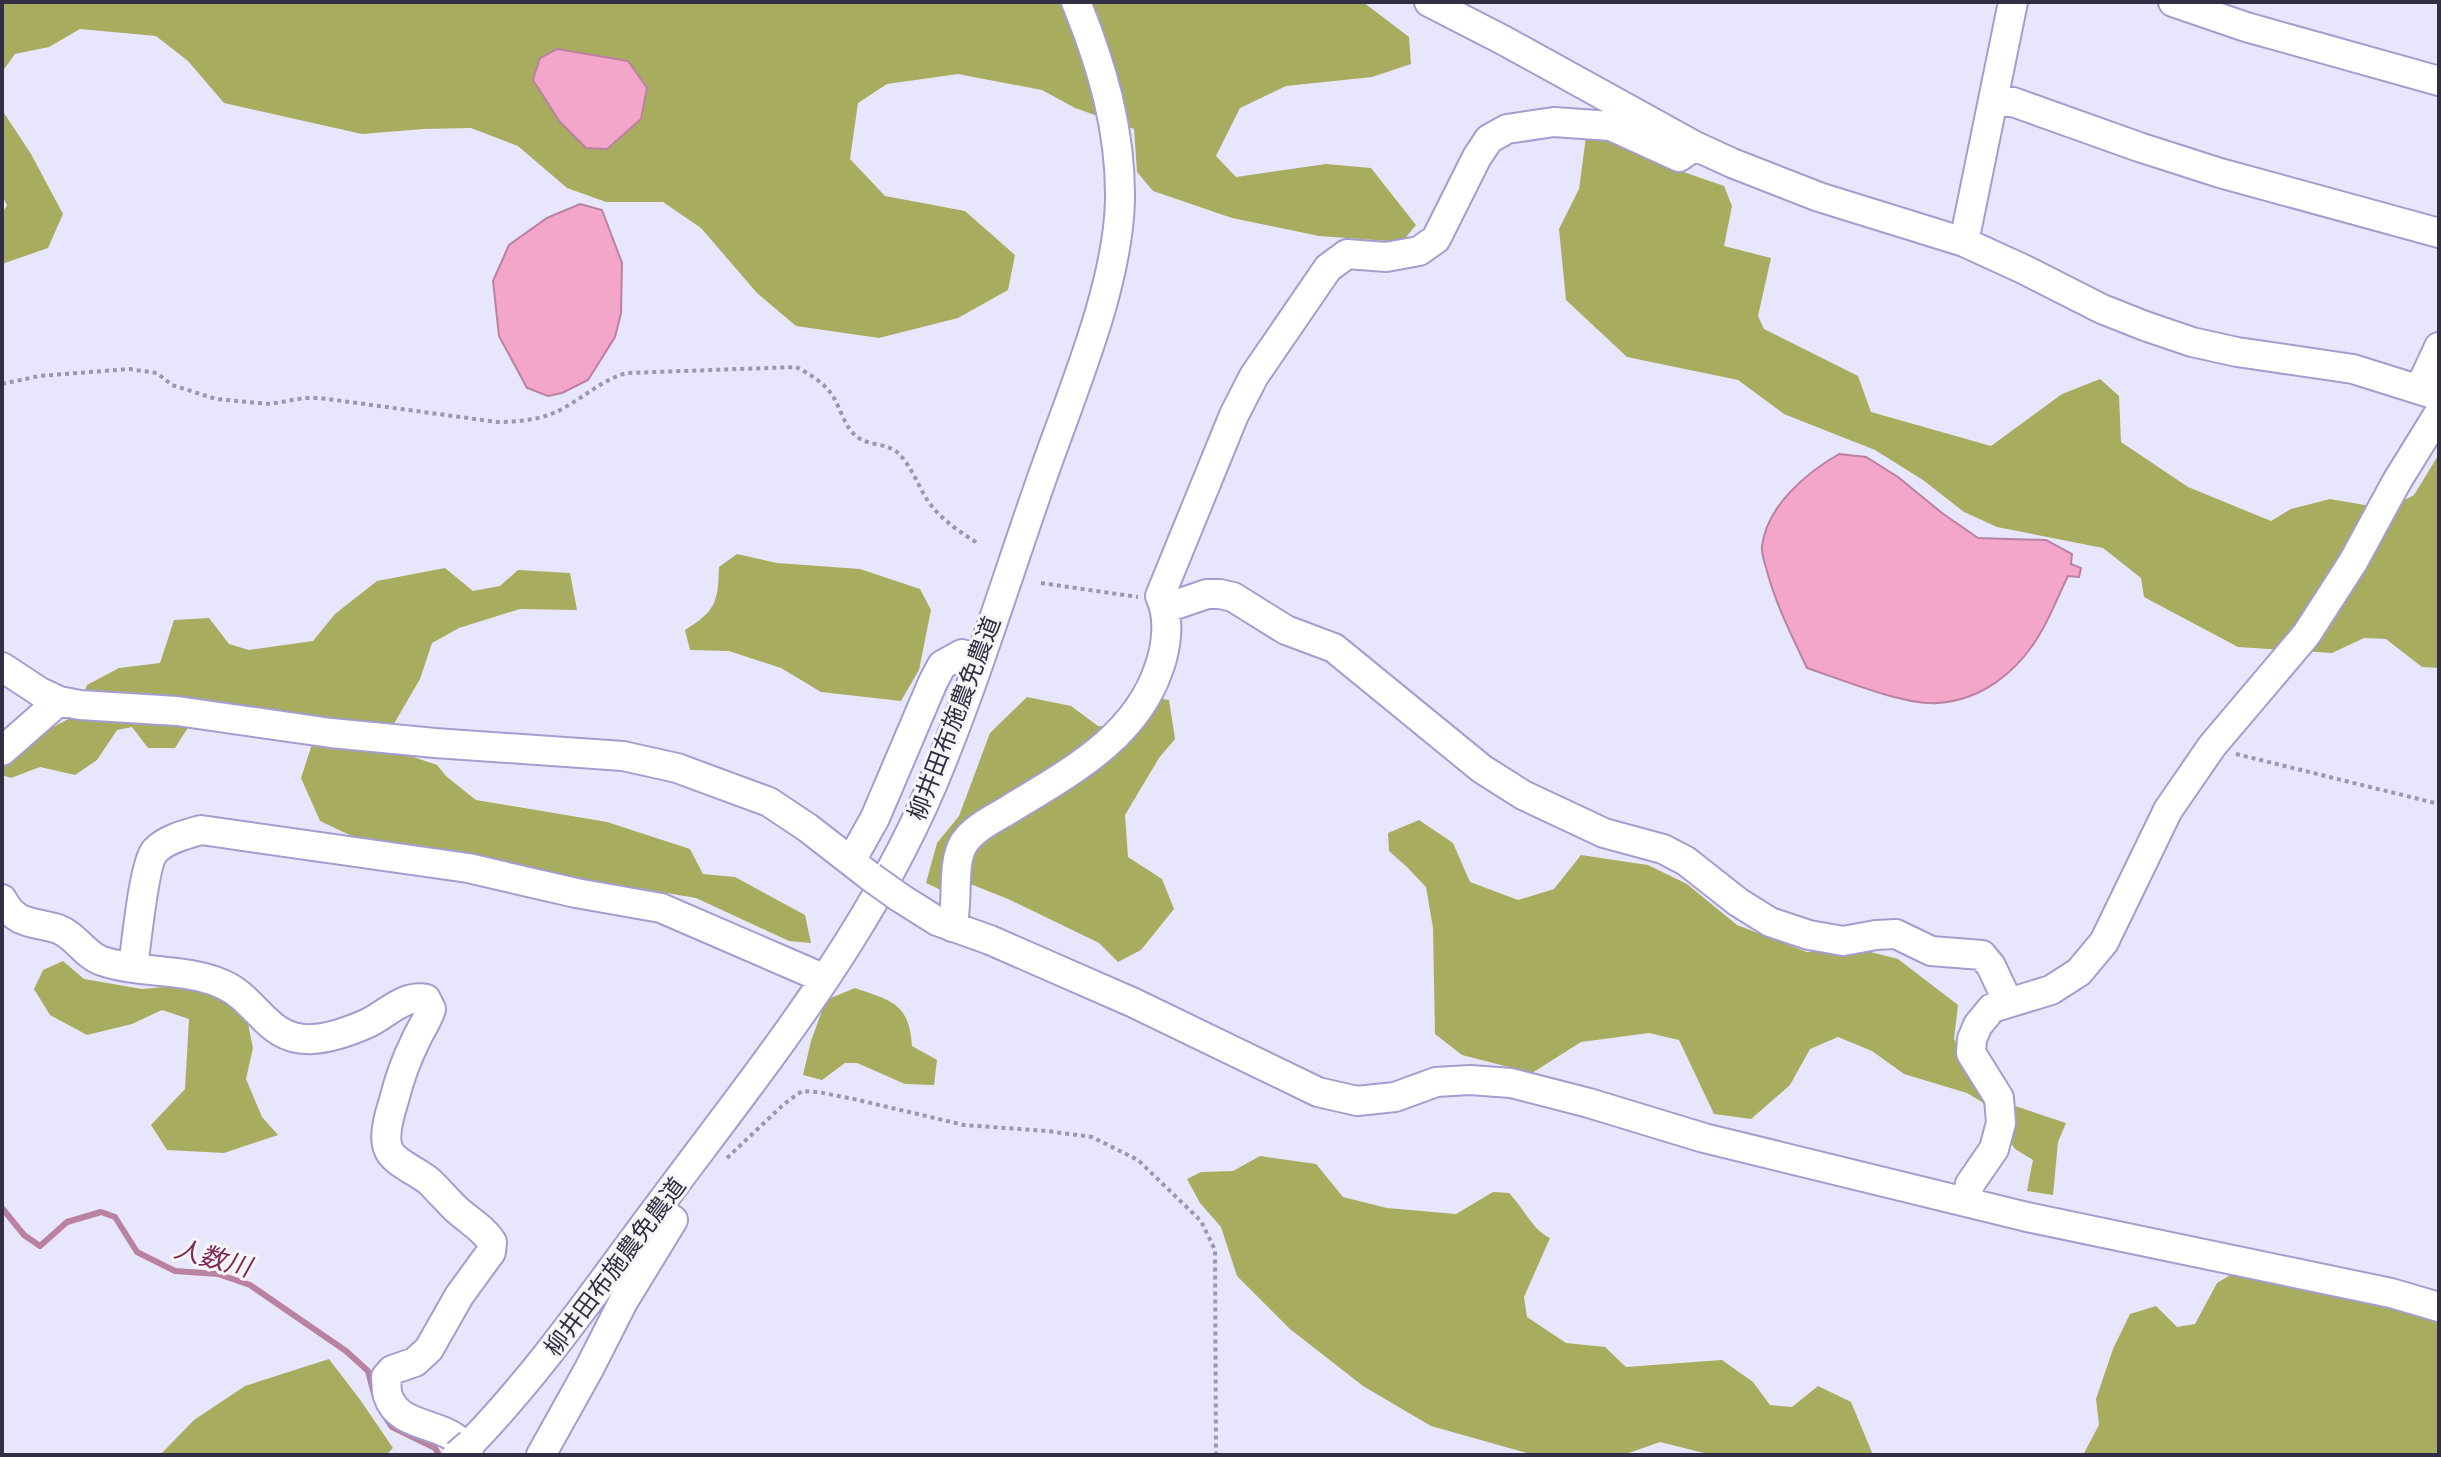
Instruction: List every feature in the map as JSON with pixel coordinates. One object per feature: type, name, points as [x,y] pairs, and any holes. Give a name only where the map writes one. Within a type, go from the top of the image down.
[{"type":"street","name":"柳井田布施農免農道","points":[[465,1451],[507,1406],[584,1308],[780,1045],[825,979],[891,868],[932,784],[979,660],[1093,331],[1116,242],[1120,202],[1118,145],[1108,93],[1076,2]]},
{"type":"street","points":[[1429,2],[1732,163],[1819,197],[1964,242],[2102,309],[2192,342],[2237,352],[2353,369],[2429,392],[2439,347]]},
{"type":"street","points":[[1964,242],[2013,2]]},
{"type":"street","points":[[2173,2],[2246,27],[2439,81]]},
{"type":"street","points":[[1994,101],[2013,102],[2220,173],[2439,233]]},
{"type":"street","points":[[952,927],[959,859],[964,842],[982,826],[1058,780],[1111,743],[1135,716],[1153,686],[1165,652],[1163,602],[1234,415],[1254,376],[1328,268],[1347,254],[1386,257],[1419,251],[1436,239],[1477,157],[1489,139],[1507,129],[1554,122],[1611,126],[1679,157],[1695,146]]},
{"type":"street","points":[[1966,1201],[1970,1184],[1994,1149],[2001,1123],[1999,1098],[1971,1053],[1972,1039],[1978,1025],[1992,1008],[2051,990],[2079,972],[2104,942],[2168,810],[2212,746],[2306,635],[2353,562],[2439,413]]},
{"type":"street","points":[[1163,602],[1207,594],[1233,597],[1286,630],[1334,648],[1482,769],[1523,795],[1604,833],[1663,849],[1686,861],[1738,902],[1770,922],[1809,935],[1843,941],[1896,934],[1931,951],[1982,955],[1991,966],[2008,1002]]},
{"type":"street","points":[[861,869],[875,818],[942,665],[962,654],[979,660]]},
{"type":"street","points":[[2,667],[40,692],[59,701],[80,705],[177,711],[331,733],[435,743],[623,756],[677,768],[769,802],[899,897],[952,927],[990,940],[1134,1003],[1318,1092],[1357,1101],[1395,1097],[1436,1082],[1470,1080],[1511,1083],[1704,1138],[2027,1217],[2391,1293],[2439,1307]]},
{"type":"street","points":[[2,751],[59,701]]},
{"type":"street","points":[[133,968],[148,869],[155,851],[178,837],[201,830],[468,868],[576,893],[639,902],[661,908],[825,979]]},
{"type":"street","points":[[2,899],[10,914],[29,923],[61,930],[99,961],[224,984],[245,999],[277,1032],[292,1038],[314,1039],[340,1033],[368,1023],[406,1000],[417,997],[426,999],[431,1009],[427,1023],[406,1061],[393,1103],[386,1138],[388,1151],[430,1183],[486,1234],[492,1242],[491,1252],[459,1296],[429,1349],[415,1362],[392,1370],[386,1377],[388,1398],[396,1411],[449,1434],[462,1443],[465,1451]]},
{"type":"street","points":[[541,1455],[623,1302],[673,1220],[657,1209]]},
{"type":"path","points":[[2,384],[39,376],[137,370],[157,373],[172,385],[216,399],[270,404],[320,398],[497,422],[544,417],[614,376],[627,373],[796,367],[808,373],[832,395],[846,424],[856,436],[866,442],[894,449],[902,456],[935,510],[955,529],[979,544]]},
{"type":"path","points":[[1041,583],[1163,602]]},
{"type":"path","points":[[2212,746],[2439,804]]},
{"type":"path","points":[[718,1168],[784,1104],[802,1091],[854,1099],[964,1125],[1092,1137],[1138,1160],[1201,1221],[1215,1250],[1216,1455]]},
{"type":"green space","points":[[2,2],[1363,2],[1409,37],[1411,64],[1372,77],[1286,86],[1240,108],[1216,156],[1236,177],[1326,164],[1371,168],[1416,225],[1402,242],[1319,236],[1232,218],[1153,191],[1137,172],[1134,129],[1075,108],[1042,90],[958,74],[887,84],[858,103],[850,159],[885,196],[965,211],[1015,255],[1008,290],[958,318],[879,338],[796,326],[757,293],[701,228],[663,202],[606,202],[567,188],[518,146],[471,128],[362,134],[224,103],[188,61],[156,36],[80,29],[49,47],[15,54],[2,72]]},
{"type":"green space","points":[[2,110],[31,154],[63,214],[48,248],[2,264],[2,214],[7,205],[2,196]]},
{"type":"green space","points":[[1586,137],[1606,137],[1678,170],[1724,186],[1732,206],[1724,246],[1771,258],[1758,316],[1764,329],[1858,376],[1871,412],[1991,446],[2062,394],[2100,379],[2119,396],[2121,442],[2188,487],[2271,521],[2291,509],[2330,499],[2388,509],[2414,495],[2439,454],[2439,668],[2422,667],[2386,639],[2364,638],[2332,653],[2238,647],[2144,597],[2141,578],[2103,548],[1997,527],[1964,512],[1923,480],[1875,450],[1784,414],[1738,380],[1627,357],[1566,300],[1559,229],[1579,189]]},
{"type":"green space","points":[[737,554],[777,563],[860,569],[920,589],[931,610],[919,670],[901,701],[821,692],[781,668],[729,651],[690,650],[685,630],[709,611],[718,589],[719,567]]},
{"type":"green space","points":[[445,568],[473,591],[500,586],[518,570],[570,573],[577,610],[520,609],[459,628],[432,643],[420,679],[395,722],[393,750],[437,765],[476,800],[607,822],[690,849],[703,874],[735,877],[805,915],[811,943],[789,941],[696,898],[451,852],[356,838],[320,821],[301,778],[314,738],[189,726],[175,748],[148,748],[132,727],[117,730],[97,760],[75,775],[40,767],[11,778],[2,775],[2,767],[30,739],[76,715],[87,685],[119,668],[160,663],[174,620],[209,618],[229,644],[249,650],[313,641],[335,614],[377,581]]},
{"type":"green space","points":[[1027,697],[1071,706],[1098,726],[1133,726],[1157,698],[1169,700],[1175,739],[1159,758],[1125,815],[1128,857],[1162,879],[1174,909],[1141,950],[1118,962],[1099,943],[1008,899],[973,885],[943,891],[926,883],[937,843],[959,816],[990,733]]},
{"type":"green space","points":[[1419,820],[1453,843],[1470,882],[1518,900],[1554,889],[1581,855],[1648,865],[1687,884],[1737,925],[1807,952],[1859,949],[1898,959],[1958,1005],[1954,1039],[1972,1074],[2012,1105],[2066,1123],[2058,1142],[2053,1195],[2027,1191],[2033,1160],[2015,1149],[1982,1102],[1967,1093],[1904,1074],[1872,1051],[1838,1037],[1810,1049],[1790,1085],[1751,1119],[1714,1114],[1679,1040],[1649,1033],[1581,1042],[1532,1073],[1462,1055],[1435,1034],[1433,928],[1426,887],[1389,851],[1388,833]]},
{"type":"green space","points":[[63,961],[84,979],[142,989],[176,986],[218,992],[246,1014],[253,1048],[246,1079],[262,1117],[278,1135],[224,1153],[167,1150],[151,1125],[185,1089],[189,1019],[162,1010],[132,1024],[87,1035],[50,1015],[34,989],[43,970]]},
{"type":"green space","points":[[855,988],[889,1001],[902,1012],[912,1046],[937,1060],[934,1085],[905,1084],[857,1063],[845,1063],[822,1080],[803,1075],[826,1000]]},
{"type":"green space","points":[[1260,1156],[1316,1164],[1343,1197],[1387,1208],[1456,1214],[1493,1192],[1509,1193],[1533,1224],[1550,1238],[1524,1297],[1527,1317],[1566,1343],[1605,1347],[1626,1367],[1722,1360],[1753,1382],[1770,1405],[1792,1407],[1818,1386],[1851,1402],[1873,1455],[1712,1455],[1660,1442],[1623,1455],[1534,1455],[1431,1426],[1363,1386],[1290,1329],[1237,1276],[1221,1227],[1200,1203],[1187,1179],[1201,1172],[1233,1171]]},
{"type":"green space","points":[[2237,1271],[2439,1317],[2439,1455],[2083,1455],[2099,1425],[2096,1399],[2113,1349],[2130,1314],[2156,1306],[2177,1327],[2195,1324],[2217,1283]]},
{"type":"green space","points":[[329,1359],[393,1448],[386,1455],[160,1455],[194,1420],[245,1386]]},
{"type":"shaded area","points":[[557,49],[628,61],[647,88],[641,119],[607,149],[586,148],[560,122],[533,80],[540,58]]},
{"type":"shaded area","points":[[580,204],[602,210],[622,263],[621,313],[615,337],[588,380],[562,393],[548,396],[527,388],[499,336],[493,281],[509,245],[547,218]]},
{"type":"shaded area","points":[[1839,454],[1866,457],[1898,477],[1978,538],[2046,540],[2072,554],[2071,564],[2081,568],[2079,577],[2068,576],[2038,637],[2019,662],[1996,682],[1954,701],[1924,703],[1872,691],[1807,668],[1775,596],[1762,546],[1772,517],[1790,492]]},
{"type":"waterway","name":"人数川","points":[[2,1208],[24,1235],[40,1246],[67,1222],[101,1212],[115,1217],[137,1252],[175,1271],[218,1274],[250,1285],[346,1351],[368,1371],[374,1394]]},
{"type":"waterway","name":"人数川","points":[[384,1415],[392,1427],[435,1448],[439,1455]]}]
